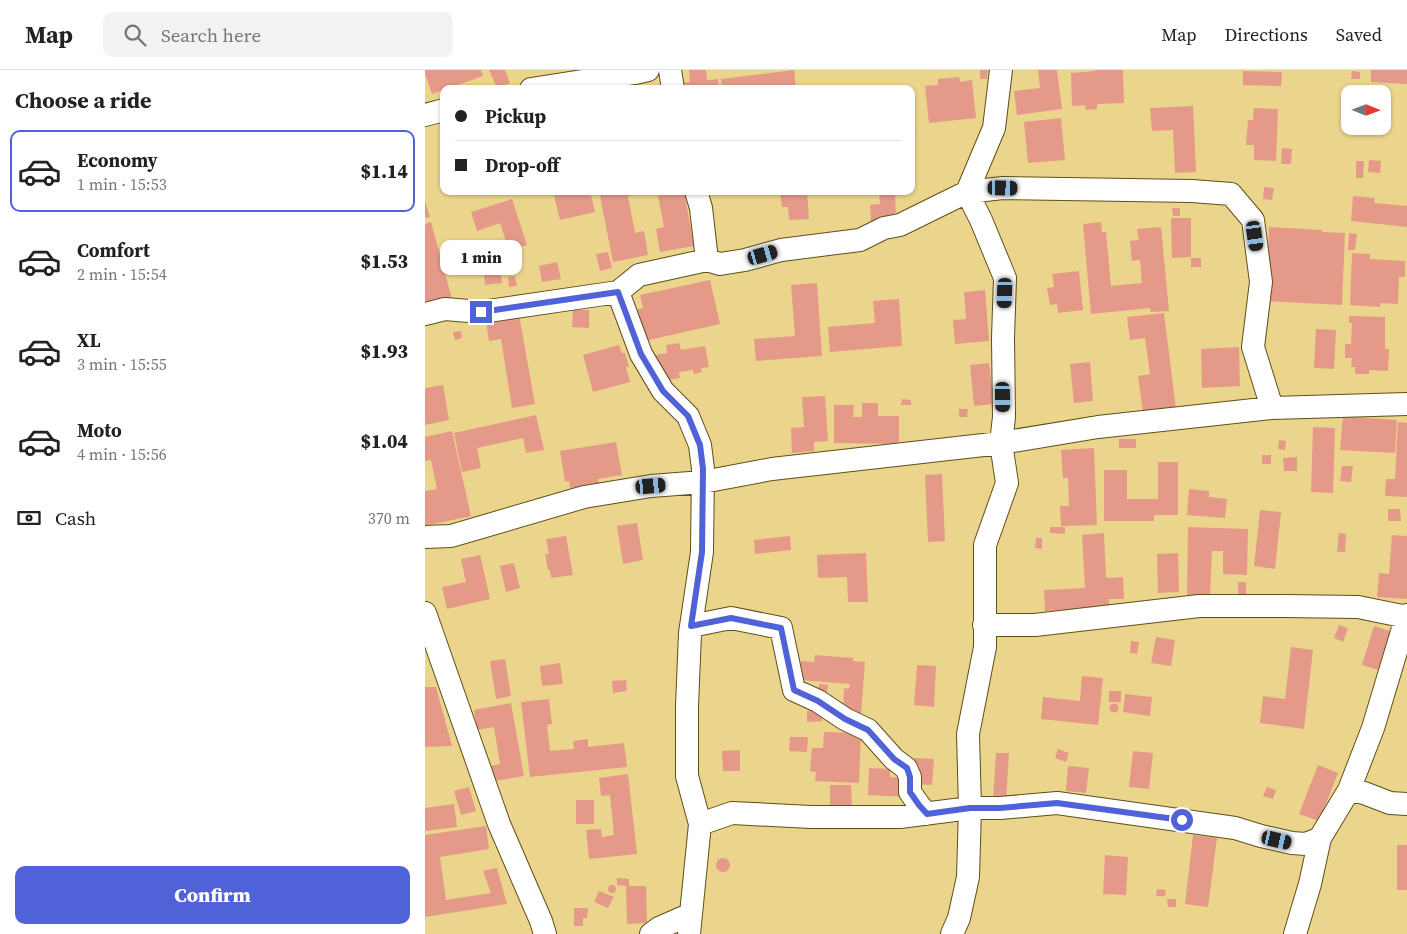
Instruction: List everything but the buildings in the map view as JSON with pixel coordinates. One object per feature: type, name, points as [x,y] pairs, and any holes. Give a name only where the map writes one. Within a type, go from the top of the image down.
[{"type":"street","points":[[557,85],[648,70]]},
{"type":"street","points":[[670,70],[672,85]]},
{"type":"street","points":[[967,192],[995,128],[1001,70]]},
{"type":"street","points":[[425,115],[440,111]]},
{"type":"street","points":[[425,314],[445,309],[481,312],[618,292],[639,275],[707,260],[720,264],[745,260],[781,250],[860,240],[884,228],[899,225],[967,192],[1003,188],[1192,191],[1231,194],[1253,220],[1261,282],[1253,346],[1272,408]]},
{"type":"street","points":[[952,934],[959,918],[968,877],[970,808],[968,734],[985,647],[985,545],[1007,483],[1001,443],[1004,417],[1003,338],[1005,278],[967,192]]},
{"type":"street","points":[[697,195],[701,208],[707,260]]},
{"type":"street","points":[[618,292],[641,354],[663,391],[688,416],[700,445],[703,469],[702,552],[691,626],[687,706],[687,776],[700,824],[690,924],[659,928],[651,934]]},
{"type":"street","points":[[425,537],[451,536],[584,497],[651,486],[703,482],[772,469],[1001,443],[1098,427],[1272,408],[1407,404]]},
{"type":"street","points":[[985,625],[1035,625],[1199,606],[1358,607],[1407,616],[1373,728],[1349,790],[1320,838],[1310,884],[1295,934]]},
{"type":"street","points":[[425,613],[434,665],[545,934]]},
{"type":"street","points":[[691,626],[731,618],[781,628],[794,690],[818,701],[845,719],[868,730],[894,759],[907,768],[910,777],[910,792],[927,814]]},
{"type":"street","points":[[1349,790],[1364,793],[1390,803],[1407,804]]},
{"type":"street","points":[[700,824],[732,813],[811,817],[900,817],[970,808],[1000,808],[1057,803],[1235,828],[1292,844],[1306,844],[1320,838]]},
{"type":"route","points":[[481,312],[618,292],[641,354],[663,391],[688,416],[700,445],[703,469],[702,552],[691,626],[731,618],[781,628],[794,690],[818,701],[845,719],[868,730],[894,759],[907,768],[910,777],[910,792],[927,814],[970,808],[1000,808],[1057,803],[1182,820]]}]
